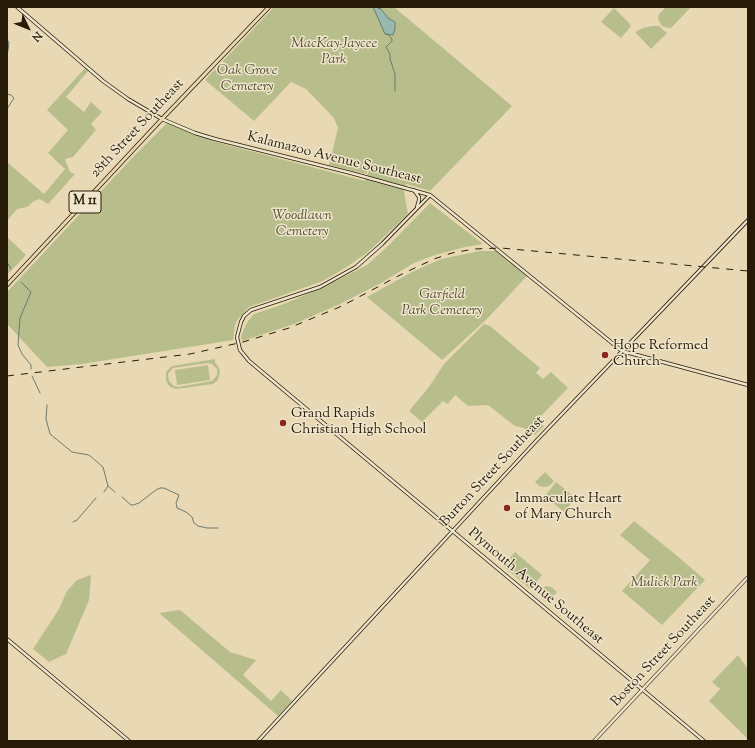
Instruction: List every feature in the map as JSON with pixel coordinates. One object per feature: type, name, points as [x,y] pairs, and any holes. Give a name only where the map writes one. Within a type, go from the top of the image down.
[{"type":"main road","name":"Kalamazoo Avenue Southeast","points":[[17,7],[103,81],[128,99],[162,119],[215,139],[430,195],[622,351],[748,385]]},
{"type":"main road","name":"28th Street Southeast","points":[[7,285],[269,7]]},
{"type":"main road","points":[[413,190],[419,198],[416,209]]},
{"type":"main road","points":[[416,209],[430,195]]},
{"type":"main road","name":"Plymouth Avenue Southeast","points":[[416,209],[382,244],[356,267],[320,287],[251,310],[243,318],[238,332],[240,350],[249,361],[704,741]]},
{"type":"main road","name":"Burton Street Southeast","points":[[258,741],[452,530],[748,220]]},
{"type":"main road","name":"Boston Street Southeast","points":[[594,741],[748,576]]},
{"type":"main road","points":[[7,639],[129,741]]},
{"type":"green space","points":[[274,7],[394,7],[512,106],[430,191],[406,184],[404,192],[408,214],[367,253],[323,281],[249,307],[238,319],[235,325],[233,340],[82,364],[47,367],[7,324],[7,292],[133,157],[167,123],[216,142],[365,181],[373,160],[366,174],[329,165],[338,128],[334,118],[306,89],[291,82],[254,121],[205,80]]},
{"type":"green space","points":[[666,7],[691,7],[671,28],[668,28],[662,26],[658,19],[659,14]]},
{"type":"green space","points":[[614,8],[631,26],[621,38],[601,22]]},
{"type":"green space","points":[[652,26],[659,26],[667,33],[651,49],[635,32]]},
{"type":"green space","points":[[85,68],[89,70],[66,97],[84,112],[91,102],[102,112],[91,124],[96,130],[73,157],[65,159],[70,172],[75,174],[48,204],[40,199],[34,201],[27,207],[17,209],[7,221],[7,162],[44,194],[65,169],[48,153],[68,130],[47,110]]},
{"type":"green space","points":[[430,203],[483,244],[435,255],[414,263],[381,283],[338,305],[294,324],[242,341],[241,336],[244,329],[254,314],[284,304],[326,286],[367,265]]},
{"type":"green space","points":[[7,237],[26,255],[8,274],[7,273]]},
{"type":"green space","name":"Garfield Park Cemetery","points":[[480,251],[496,251],[527,276],[486,320],[442,360],[367,297],[412,272],[441,259]]},
{"type":"green space","points":[[484,324],[490,326],[540,368],[536,373],[543,379],[551,372],[568,388],[537,420],[544,426],[535,435],[524,428],[515,426],[488,405],[468,406],[455,395],[448,404],[443,401],[422,422],[409,411],[429,387],[444,364]]},
{"type":"green space","points":[[215,359],[215,363],[220,372],[218,380],[213,384],[176,389],[170,387],[166,381],[166,372],[172,366]],"holes":[[[208,363],[212,364],[217,369],[217,375],[212,381],[178,387],[174,386],[169,381],[168,374],[173,368]]]},
{"type":"green space","points":[[208,365],[210,380],[177,385],[175,370]]},
{"type":"green space","points":[[545,472],[554,481],[549,486],[539,486],[535,482]]},
{"type":"green space","points":[[556,482],[576,498],[564,512],[545,496]]},
{"type":"green space","name":"Mulick Park","points":[[634,521],[705,580],[662,625],[622,591],[650,560],[620,535]]},
{"type":"green space","points":[[515,552],[542,575],[530,589],[503,566]]},
{"type":"green space","points":[[91,575],[89,600],[66,654],[49,662],[33,649],[59,609],[67,591],[77,580]]},
{"type":"green space","points":[[547,586],[551,587],[557,592],[549,601],[546,601],[537,593],[542,588]]},
{"type":"green space","points":[[180,610],[230,652],[256,660],[243,675],[271,701],[281,690],[292,701],[278,716],[159,613]]},
{"type":"green space","points":[[738,655],[748,669],[748,739],[709,701],[720,689],[712,682]]},
{"type":"water","points":[[373,7],[380,8],[388,18],[395,22],[393,35],[385,34]]},
{"type":"waterway","points":[[387,34],[392,39],[386,47],[390,54],[390,59],[395,74],[395,91]]},
{"type":"waterway","points":[[7,39],[9,43],[7,57]]},
{"type":"waterway","points":[[7,59],[7,71]]},
{"type":"waterway","points":[[7,94],[14,98],[7,109]]},
{"type":"waterway","points":[[7,262],[11,269]]},
{"type":"waterway","points":[[21,282],[31,292],[20,318],[18,345],[22,354],[31,365],[31,369]]},
{"type":"waterway","points":[[32,376],[40,393]]},
{"type":"waterway","points":[[47,405],[46,419],[50,434],[72,452],[89,455],[103,467],[108,486],[115,492]]},
{"type":"waterway","points":[[104,492],[108,486]]},
{"type":"waterway","points":[[122,497],[133,505],[139,503],[156,490],[164,488],[179,495],[176,503],[177,508],[186,512],[192,517],[194,523],[198,526],[218,528]]},
{"type":"waterway","points":[[73,522],[77,520],[96,498]]},
{"type":"railway","points":[[7,376],[190,354],[243,342],[289,328],[342,306],[402,274],[434,259],[452,253],[474,249],[501,248],[748,271]]},
{"type":"place","name":"Hope Reformed Church","points":[[605,355]]},
{"type":"place","name":"Grand Rapids Christian High School","points":[[283,423]]},
{"type":"place","name":"Immaculate Heart of Mary Church","points":[[507,508]]},
{"type":"park label","name":"MacKay-Jaycee Park","points":[[334,54]]},
{"type":"park label","name":"Oak Grove Cemetery","points":[[247,80]]},
{"type":"park label","name":"Woodlawn Cemetery","points":[[302,226]]}]
